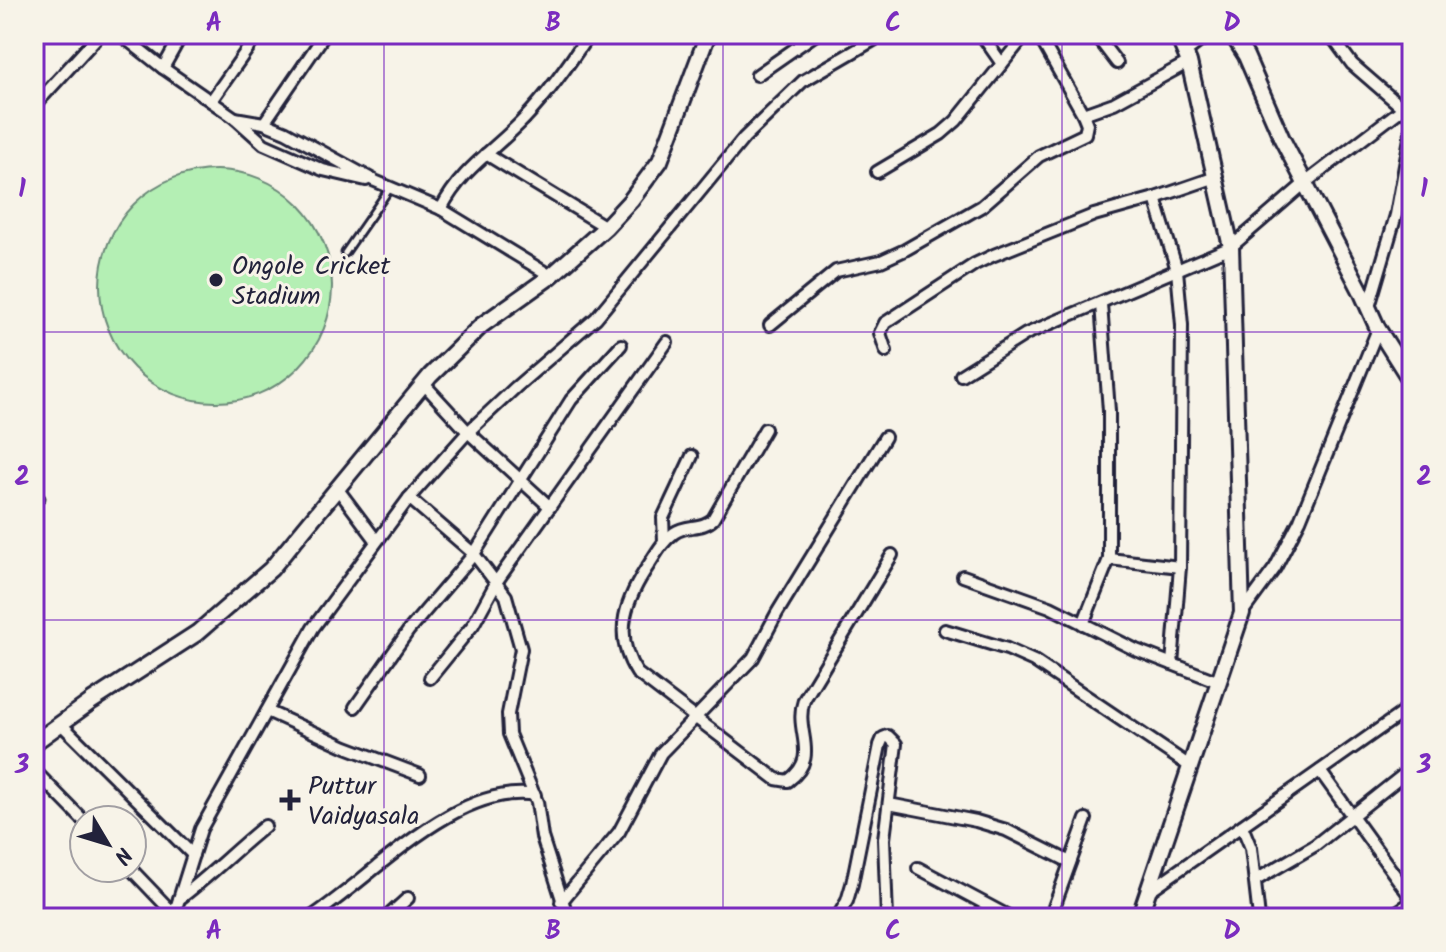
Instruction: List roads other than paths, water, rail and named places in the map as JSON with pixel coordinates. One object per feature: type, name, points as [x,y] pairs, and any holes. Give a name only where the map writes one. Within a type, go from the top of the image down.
[{"type":"street","points":[[34,106],[100,34]]},
{"type":"street","points":[[120,34],[279,153],[342,176],[375,181]]},
{"type":"street","points":[[163,68],[182,34]]},
{"type":"street","points":[[211,101],[258,34]]},
{"type":"street","points":[[264,123],[325,34]]},
{"type":"street","points":[[441,209],[460,178],[526,118],[544,97],[589,34]]},
{"type":"street","points":[[34,743],[197,633],[271,569],[423,383],[482,325],[551,276],[606,227],[660,161],[708,34]]},
{"type":"street","points":[[757,75],[816,34]]},
{"type":"street","points":[[174,916],[201,829],[313,628],[409,498],[468,432],[596,318],[744,138],[793,90],[803,81],[884,34]]},
{"type":"street","points":[[981,34],[1002,64]]},
{"type":"street","points":[[877,172],[941,134],[956,121],[1026,34]]},
{"type":"street","points":[[770,325],[836,271],[890,257],[982,206],[1039,156],[1085,134],[1087,124],[1083,114],[1038,34]]},
{"type":"street","points":[[1095,34],[1117,63]]},
{"type":"street","points":[[1177,34],[1187,56],[1231,247],[1242,613]]},
{"type":"street","points":[[1083,114],[1114,103],[1187,56],[1206,34]]},
{"type":"street","points":[[1232,34],[1246,56],[1282,139],[1378,329],[1412,383]]},
{"type":"street","points":[[1330,34],[1352,64],[1412,116]]},
{"type":"street","points":[[961,375],[1026,334],[1231,247],[1305,183],[1402,109]]},
{"type":"street","points":[[235,118],[264,123],[375,181],[441,209],[551,276]]},
{"type":"street","points":[[1369,307],[1396,215],[1411,134]]},
{"type":"street","points":[[486,154],[606,227]]},
{"type":"street","points":[[886,351],[880,333],[885,323],[975,264],[1094,215],[1216,177]]},
{"type":"street","points":[[1155,198],[1177,270],[1182,325],[1180,567],[1172,664]]},
{"type":"street","points":[[1083,624],[1109,559],[1109,411],[1101,304]]},
{"type":"street","points":[[1139,918],[1242,613],[1275,568],[1300,520],[1378,329]]},
{"type":"street","points":[[430,678],[473,625],[497,581],[667,342]]},
{"type":"street","points":[[355,707],[409,630],[474,554],[571,400],[621,345]]},
{"type":"street","points":[[423,383],[468,432],[550,507]]},
{"type":"street","points":[[765,429],[713,519],[708,524],[676,531],[664,541],[634,587],[624,620],[629,660],[637,673],[776,779],[788,781],[797,775],[806,758],[800,711],[804,700],[892,555]]},
{"type":"street","points":[[561,902],[619,832],[661,753],[753,658],[777,613],[885,437]]},
{"type":"street","points":[[664,541],[663,518],[692,456]]},
{"type":"street","points":[[337,488],[376,540]]},
{"type":"street","points":[[409,498],[474,554],[497,581],[512,611],[521,649],[508,714],[509,734],[535,795],[542,837],[568,918]]},
{"type":"street","points":[[1109,559],[1180,567]]},
{"type":"street","points":[[963,576],[1050,607],[1172,664],[1219,682]]},
{"type":"street","points":[[945,630],[1007,649],[1034,661],[1191,767]]},
{"type":"street","points":[[1149,891],[1412,706]]},
{"type":"street","points":[[267,711],[346,747],[420,775]]},
{"type":"street","points":[[60,723],[193,855]]},
{"type":"street","points":[[837,918],[852,884],[880,745],[883,738],[888,736],[896,744],[884,839],[887,918]]},
{"type":"street","points":[[1256,880],[1314,846],[1412,768]]},
{"type":"street","points":[[34,770],[68,805]]},
{"type":"street","points":[[1320,771],[1412,900],[1388,918]]},
{"type":"street","points":[[310,918],[337,901],[397,851],[450,815],[489,797],[522,793],[535,795]]},
{"type":"street","points":[[889,804],[1006,830],[1070,862]]},
{"type":"street","points":[[1050,918],[1086,819]]},
{"type":"street","points":[[179,899],[265,826]]},
{"type":"street","points":[[1242,826],[1251,848],[1259,918]]},
{"type":"street","points":[[918,868],[1012,918]]},
{"type":"street","points":[[145,884],[174,916]]},
{"type":"street","points":[[386,918],[408,898]]},
{"type":"lane","points":[[345,253],[391,188]]},
{"type":"lane","points":[[34,492],[41,498]]},
{"type":"place","name":"Ongole Cricket Stadium","points":[[216,280]]},
{"type":"place","name":"Puttur Vaidyasala","points":[[290,800]]}]
